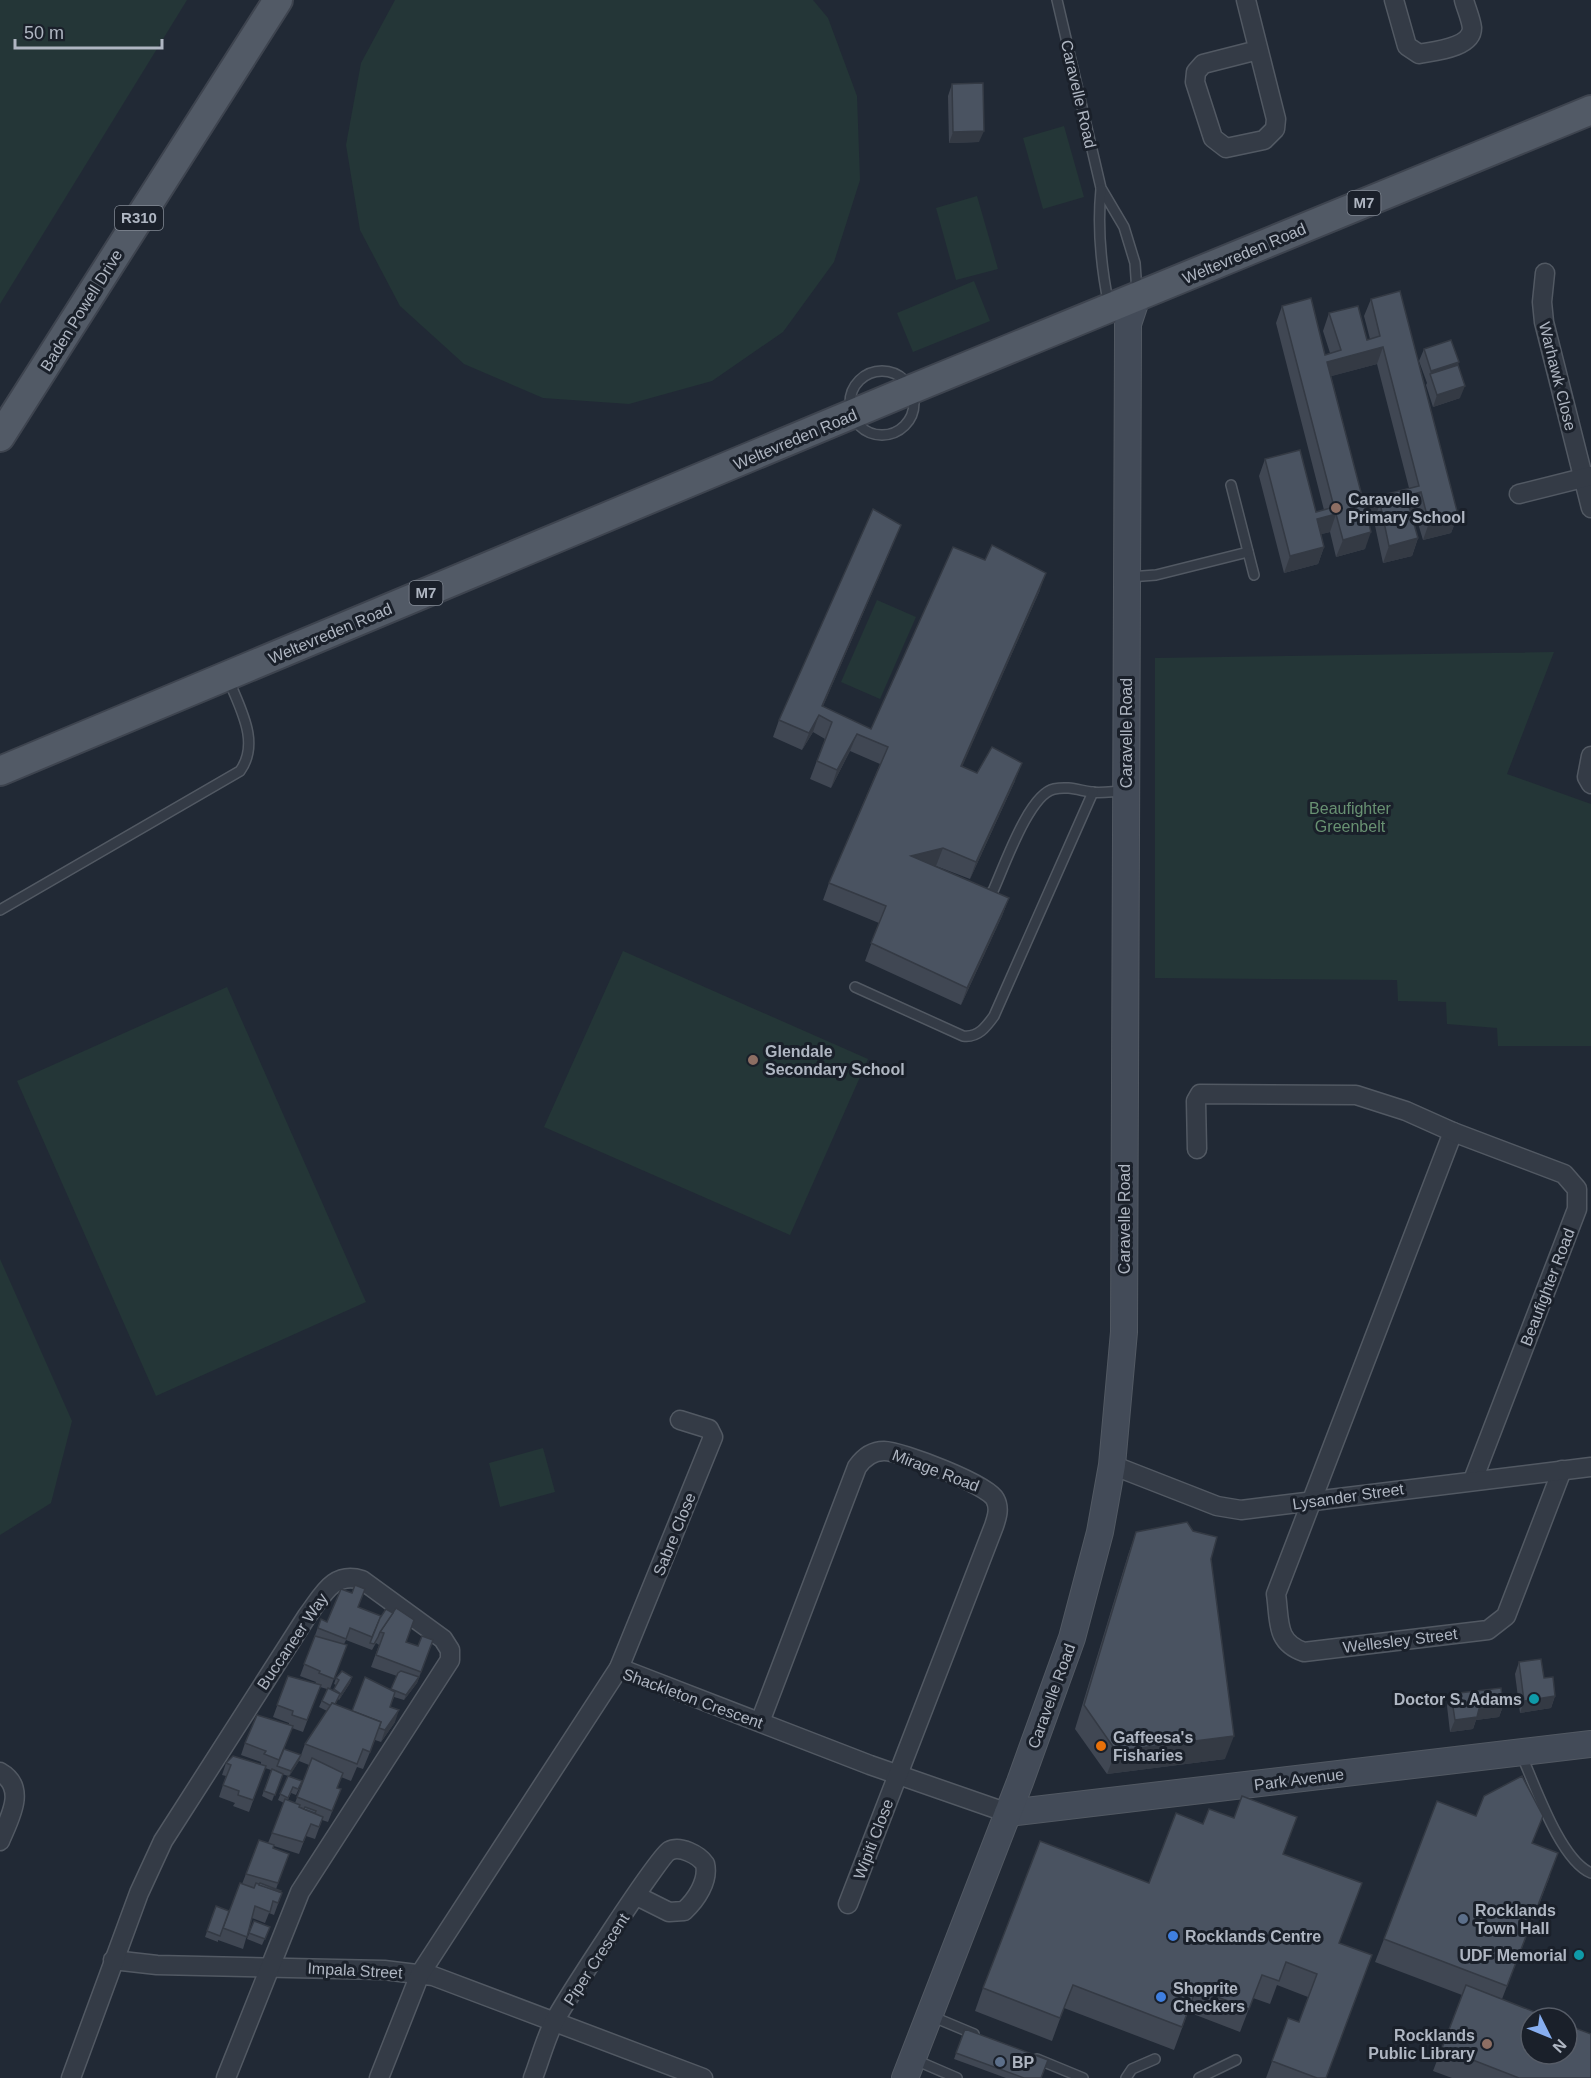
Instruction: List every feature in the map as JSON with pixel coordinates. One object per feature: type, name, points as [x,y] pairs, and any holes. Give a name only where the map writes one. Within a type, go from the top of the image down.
[{"type":"main road","name":"Baden Powell Drive","points":[[0,437],[278,0]]},
{"type":"main road","name":"Weltevreden Road","points":[[0,771],[912,389],[1125,310],[1591,110]]},
{"type":"street","points":[[1246,0],[1276,118],[1275,129],[1264,140],[1226,148],[1213,138],[1194,82],[1196,72],[1203,64],[1258,50]]},
{"type":"street","points":[[1394,0],[1407,46],[1419,54],[1459,44],[1468,38],[1472,28],[1464,0]]},
{"type":"street","name":"Warhawk Close","points":[[1545,273],[1542,302],[1544,322],[1587,477],[1591,508]]},
{"type":"street","name":"Caravelle Road","points":[[908,2068],[1008,1813],[1072,1638],[1100,1532],[1112,1465],[1124,1332],[1127,578],[1125,310]]},
{"type":"street","points":[[1519,494],[1587,477]]},
{"type":"street","points":[[1591,756],[1587,777],[1591,784]]},
{"type":"street","name":"Beaufighter Road","points":[[1197,1149],[1196,1101],[1198,1096],[1204,1094],[1356,1095],[1406,1111],[1453,1132],[1564,1174],[1577,1189],[1577,1209],[1473,1480]]},
{"type":"street","points":[[1311,1501],[1453,1132]]},
{"type":"street","name":"Sabre Close","points":[[619,1668],[713,1437],[709,1429],[680,1420]]},
{"type":"street","name":"Mirage Road","points":[[760,1722],[860,1462],[869,1454],[884,1451],[956,1475],[978,1484],[992,1494],[997,1504],[997,1515],[898,1773]]},
{"type":"street","name":"Lysander Street","points":[[1112,1465],[1229,1509],[1258,1510],[1473,1480],[1591,1467]]},
{"type":"street","name":"Wellesley Street","points":[[1311,1501],[1276,1594],[1282,1634],[1290,1647],[1304,1652],[1488,1630],[1506,1616],[1562,1470]]},
{"type":"street","name":"Buccaneer Way","points":[[113,1960],[139,1893],[163,1841],[194,1789],[319,1599],[336,1580],[351,1577],[362,1580],[443,1639],[450,1650],[450,1660],[308,1878],[268,1966]]},
{"type":"street","name":"Shackleton Crescent","points":[[379,2078],[420,1974],[619,1668],[1008,1813]]},
{"type":"street","name":"Park Avenue","points":[[1008,1813],[1591,1743]]},
{"type":"street","points":[[0,1772],[12,1784],[16,1800],[0,1841]]},
{"type":"street","name":"Wipiti Close","points":[[848,1904],[898,1773]]},
{"type":"street","name":"Piper Crescent","points":[[532,2078],[554,2022],[637,1896]]},
{"type":"street","points":[[71,2078],[113,1960]]},
{"type":"street","name":"Impala Street","points":[[113,1960],[157,1965],[268,1966],[384,1970],[420,1974],[443,1979],[694,2076]]},
{"type":"street","points":[[226,2078],[268,1966]]},
{"type":"lane","name":"Caravelle Road","points":[[1057,0],[1101,188],[1124,227],[1135,263],[1125,310]]},
{"type":"lane","name":"Caravelle Road","points":[[1101,188],[1099,214],[1102,268],[1125,310]]},
{"type":"lane","points":[[1231,485],[1254,575]]},
{"type":"lane","points":[[1127,578],[1156,575],[1248,552]]},
{"type":"lane","points":[[0,910],[240,771],[246,762],[250,742],[228,676]]},
{"type":"lane","points":[[974,890],[988,895],[993,891],[1029,812],[1043,794],[1053,789],[1068,788],[1093,792],[1126,790]]},
{"type":"lane","points":[[855,987],[963,1036],[976,1034],[984,1029],[994,1016],[1093,792]]},
{"type":"lane","points":[[1520,1752],[1555,1829],[1571,1856],[1591,1873]]},
{"type":"lane","points":[[929,2016],[982,2037]]},
{"type":"lane","points":[[1023,2054],[1083,2078]]},
{"type":"lane","points":[[1126,2078],[1132,2069],[1155,2060]]},
{"type":"lane","points":[[1198,2078],[1236,2060]]},
{"type":"lane","points":[[908,2068],[957,2078]]},
{"type":"green space","points":[[0,0],[187,0],[0,304]]},
{"type":"green space","points":[[395,0],[813,0],[828,18],[857,96],[860,180],[834,262],[783,332],[712,381],[629,404],[543,398],[464,364],[400,306],[360,230],[346,145],[361,63]]},
{"type":"green space","points":[[1064,126],[1084,197],[1043,209],[1023,138]]},
{"type":"green space","points":[[977,196],[998,269],[956,280],[936,208]]},
{"type":"green space","points":[[974,281],[990,321],[913,352],[897,313]]},
{"type":"green space","points":[[877,600],[916,617],[880,699],[841,682]]},
{"type":"green space","name":"Beaufighter Greenbelt","points":[[1554,652],[1507,774],[1591,804],[1591,1046],[1498,1046],[1497,1028],[1447,1024],[1446,1002],[1398,1001],[1397,980],[1155,978],[1155,658]]},
{"type":"green space","points":[[623,951],[868,1059],[790,1235],[544,1127]]},
{"type":"green space","points":[[227,987],[366,1302],[156,1396],[17,1081]]},
{"type":"green space","points":[[0,1259],[72,1421],[51,1503],[0,1535]]},
{"type":"green space","points":[[543,1448],[555,1492],[500,1507],[489,1463]]},
{"type":"building","points":[[983,83],[984,131],[953,132],[952,84]]},
{"type":"building","points":[[1400,291],[1458,515],[1429,523],[1421,492],[1406,496],[1418,538],[1389,546],[1380,503],[1365,507],[1371,532],[1343,540],[1336,514],[1317,519],[1324,547],[1290,556],[1265,459],[1300,450],[1316,512],[1334,507],[1282,306],[1311,298],[1325,355],[1341,350],[1329,313],[1358,306],[1367,340],[1380,336],[1371,299]],"holes":[[[1383,347],[1419,486],[1363,500],[1327,362]]]},
{"type":"building","points":[[1451,340],[1459,362],[1431,371],[1424,349]]},
{"type":"building","points":[[1458,365],[1465,386],[1437,395],[1430,374]]},
{"type":"building","points":[[873,509],[901,525],[822,706],[871,729],[953,547],[985,560],[992,545],[1046,573],[961,766],[977,773],[992,747],[1022,763],[976,862],[943,848],[911,856],[1009,898],[967,988],[871,943],[886,906],[829,883],[888,747],[857,734],[837,770],[817,761],[832,722],[819,715],[809,733],[779,720]]},
{"type":"building","points":[[1187,1522],[1193,1531],[1217,1537],[1211,1559],[1234,1736],[1116,1751],[1084,1705],[1136,1532]]},
{"type":"building","points":[[355,1585],[365,1589],[358,1607],[381,1616],[372,1637],[350,1628],[346,1639],[318,1628],[321,1619],[327,1622],[341,1589],[352,1593]]},
{"type":"building","points":[[396,1608],[414,1620],[406,1642],[418,1646],[422,1636],[433,1640],[421,1672],[376,1655],[384,1633],[380,1632]]},
{"type":"building","points":[[386,1609],[393,1613],[374,1644],[370,1643],[380,1618]]},
{"type":"building","points":[[315,1636],[347,1645],[334,1679],[304,1664]]},
{"type":"building","points":[[1541,1659],[1544,1678],[1553,1677],[1555,1696],[1524,1701],[1519,1662]]},
{"type":"building","points":[[342,1671],[352,1677],[341,1694],[334,1689],[339,1680],[336,1678]]},
{"type":"building","points":[[401,1671],[419,1677],[406,1695],[391,1689]]},
{"type":"building","points":[[288,1676],[321,1685],[307,1720],[292,1715],[293,1711],[277,1705]]},
{"type":"building","points":[[365,1677],[395,1692],[390,1707],[399,1710],[385,1730],[379,1728],[381,1722],[352,1711]]},
{"type":"building","points":[[328,1688],[340,1694],[335,1704],[332,1703],[331,1706],[322,1701]]},
{"type":"building","points":[[1501,1688],[1503,1706],[1479,1709],[1477,1717],[1455,1720],[1451,1694]]},
{"type":"building","points":[[332,1703],[381,1722],[370,1752],[363,1749],[357,1764],[305,1744]]},
{"type":"building","points":[[257,1715],[293,1726],[279,1760],[264,1754],[266,1751],[245,1743]]},
{"type":"building","points":[[284,1749],[301,1755],[291,1771],[277,1766]]},
{"type":"building","points":[[233,1756],[266,1766],[253,1800],[238,1795],[239,1791],[223,1785],[231,1765],[226,1763]]},
{"type":"building","points":[[312,1758],[343,1773],[337,1788],[341,1789],[332,1811],[297,1797]]},
{"type":"building","points":[[272,1769],[283,1774],[275,1795],[264,1791]]},
{"type":"building","points":[[288,1776],[302,1781],[298,1789],[293,1787],[288,1798],[280,1794]]},
{"type":"building","name":"Rocklands Town Hall","points":[[1522,1776],[1543,1816],[1532,1843],[1558,1853],[1507,1986],[1384,1939],[1437,1801],[1476,1816],[1484,1796]]},
{"type":"building","name":"Rocklands Centre","points":[[1242,1796],[1297,1817],[1283,1854],[1362,1883],[1339,1943],[1372,1955],[1326,2078],[1317,2078],[1272,2061],[1288,2018],[1299,2022],[1317,1974],[1286,1962],[1279,1981],[1262,1975],[1249,2009],[1196,1989],[1182,2027],[1073,1985],[1060,2018],[983,1988],[1040,1841],[1149,1883],[1176,1813],[1203,1824],[1209,1809],[1234,1818]]},
{"type":"building","points":[[285,1799],[323,1817],[319,1827],[311,1824],[303,1842],[272,1833]]},
{"type":"building","points":[[305,1807],[316,1811],[315,1813],[304,1809]]},
{"type":"building","points":[[259,1840],[274,1845],[273,1848],[289,1854],[278,1883],[246,1874]]},
{"type":"building","points":[[240,1883],[254,1888],[256,1883],[282,1893],[278,1903],[273,1901],[270,1912],[255,1906],[247,1937],[223,1928]]},
{"type":"building","points":[[260,1883],[281,1891],[259,1885]]},
{"type":"building","points":[[216,1906],[229,1911],[220,1936],[207,1931]]},
{"type":"building","points":[[254,1921],[270,1927],[265,1939],[249,1933]]},
{"type":"building","name":"Rocklands Public Library","points":[[1466,1985],[1519,2006],[1519,2066],[1579,2066],[1579,2030],[1591,2034],[1591,2078],[1519,2078],[1442,2048]]},
{"type":"building","points":[[965,2029],[1048,2060],[1041,2078],[1024,2078],[956,2053]]},
{"type":"place","name":"Caravelle Primary School","points":[[1336,508]]},
{"type":"place","name":"Glendale Secondary School","points":[[753,1060]]},
{"type":"place","name":"Doctor S. Adams","points":[[1534,1699]]},
{"type":"place","name":"Gaffeesa's Fisharies","points":[[1101,1746]]},
{"type":"place","name":"Rocklands Town Hall","points":[[1463,1919]]},
{"type":"place","name":"Rocklands Centre","points":[[1173,1936]]},
{"type":"place","name":"UDF Memorial","points":[[1579,1955]]},
{"type":"place","name":"Shoprite Checkers","points":[[1161,1997]]},
{"type":"place","name":"Rocklands Public Library","points":[[1487,2044]]},
{"type":"place","name":"BP","points":[[1000,2062]]}]
